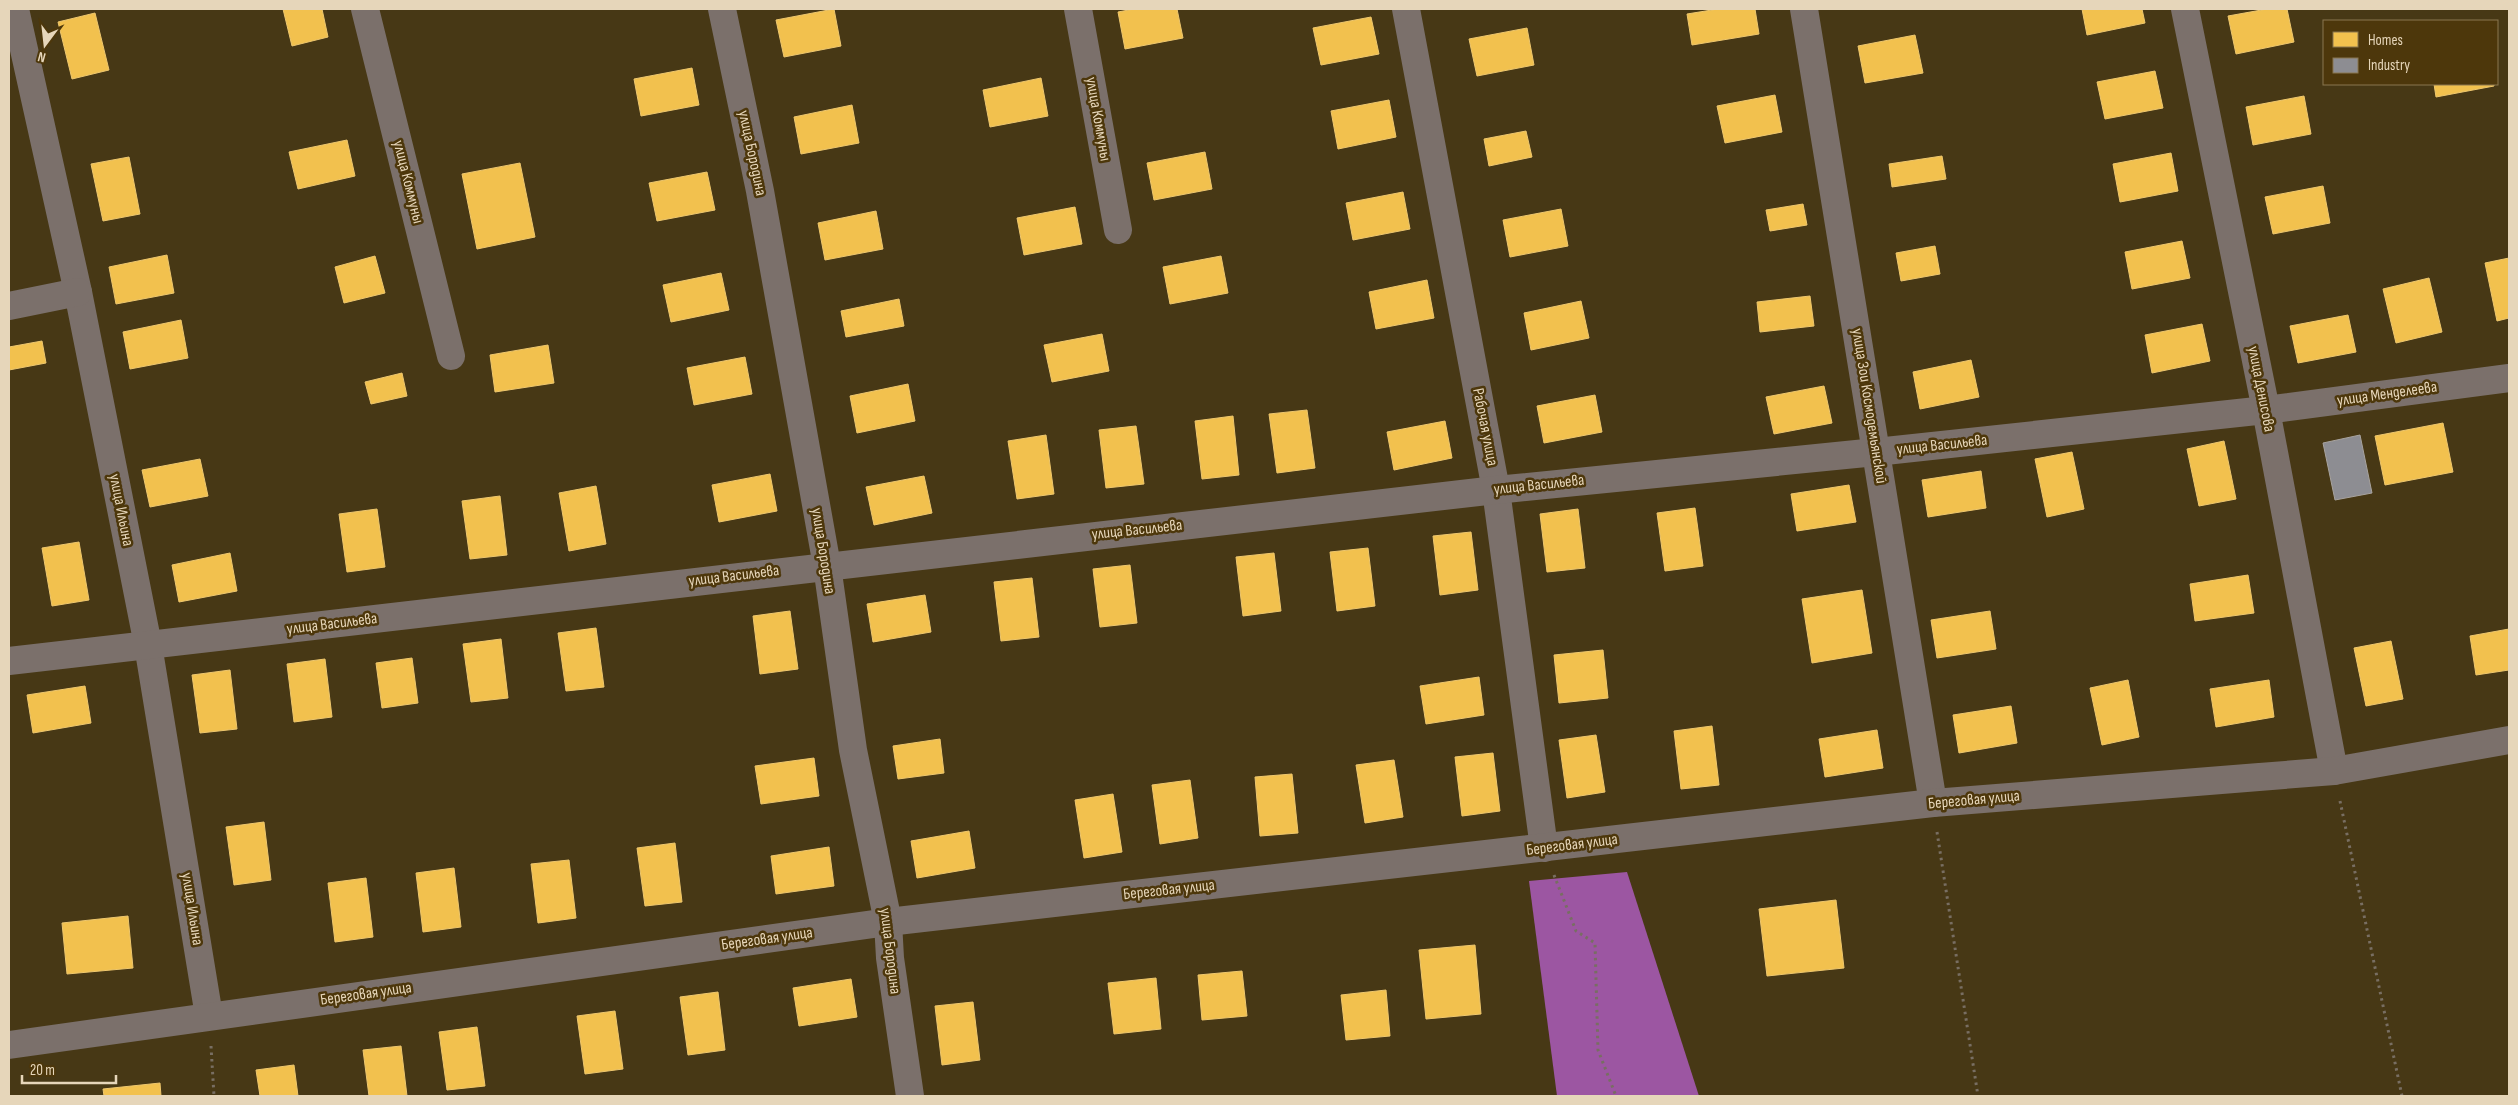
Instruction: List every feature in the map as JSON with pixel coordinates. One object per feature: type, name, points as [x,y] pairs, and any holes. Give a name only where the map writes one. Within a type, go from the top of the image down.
[{"type":"street","name":"улица Ильина","points":[[15,9],[78,292],[148,645],[209,1016]]},
{"type":"street","name":"улица Коммуны","points":[[365,9],[451,356]]},
{"type":"street","name":"улица Бородина","points":[[722,9],[760,191],[827,566],[853,750],[888,922],[890,958],[910,1096]]},
{"type":"street","name":"улица Коммуны","points":[[1078,9],[1118,230]]},
{"type":"street","name":"Рабочая улица","points":[[1406,9],[1496,490],[1544,848]]},
{"type":"street","name":"улица Зои Космодемьянской","points":[[1804,9],[1933,803]]},
{"type":"street","name":"улица Денисова","points":[[2185,9],[2266,410],[2334,771]]},
{"type":"street","points":[[9,306],[78,292]]},
{"type":"street","name":"улица Менделеева","points":[[2266,410],[2509,378]]},
{"type":"street","name":"улица Васильева","points":[[9,661],[1496,490],[2266,410]]},
{"type":"street","points":[[2334,771],[2509,740]]},
{"type":"street","name":"Береговая улица","points":[[9,1045],[888,922],[1933,803],[2334,771]]},
{"type":"path","points":[[2334,771],[2402,1096]]},
{"type":"path","points":[[1933,803],[1978,1096]]},
{"type":"path","points":[[1544,848],[1576,931],[1595,943],[1598,1050],[1616,1096]]},
{"type":"path","points":[[209,1016],[214,1096]]},
{"type":"shaded area","points":[[1627,872],[1699,1096],[1557,1096],[1529,881]]},
{"type":"building: Homes","points":[[283,9],[322,9],[328,37],[292,46]]},
{"type":"building: Homes","points":[[834,9],[841,46],[784,57],[776,20]]},
{"type":"building: Homes","points":[[1134,9],[1177,9],[1183,38],[1125,49],[1118,12]]},
{"type":"building: Homes","points":[[1718,9],[1755,9],[1759,34],[1692,45],[1687,14]]},
{"type":"building: Homes","points":[[2082,9],[2142,9],[2145,23],[2087,35]]},
{"type":"building: Homes","points":[[2267,9],[2287,9],[2294,42],[2236,54],[2228,16]]},
{"type":"building: Homes","points":[[95,13],[109,70],[72,79],[58,22]]},
{"type":"building: Homes","points":[[1371,17],[1379,54],[1321,65],[1313,28]]},
{"type":"building: Homes","points":[[1527,28],[1534,65],[1477,76],[1469,39]]},
{"type":"building: Homes","points":[[1915,35],[1923,73],[1865,83],[1858,46]]},
{"type":"building: Homes","points":[[692,68],[699,105],[641,116],[634,79]]},
{"type":"building: Homes","points":[[2155,71],[2163,108],[2105,119],[2097,82]]},
{"type":"building: Homes","points":[[1041,78],[1048,116],[990,127],[983,90]]},
{"type":"building: Homes","points":[[2434,85],[2494,85],[2494,86],[2436,97]]},
{"type":"building: Homes","points":[[1775,95],[1782,132],[1725,143],[1717,106]]},
{"type":"building: Homes","points":[[2304,96],[2311,134],[2253,145],[2246,107]]},
{"type":"building: Homes","points":[[1389,100],[1396,137],[1338,149],[1331,111]]},
{"type":"building: Homes","points":[[852,105],[859,143],[801,154],[794,117]]},
{"type":"building: Homes","points":[[1526,131],[1532,157],[1489,166],[1484,139]]},
{"type":"building: Homes","points":[[347,140],[355,176],[298,189],[289,152]]},
{"type":"building: Homes","points":[[1205,152],[1212,189],[1154,200],[1147,163]]},
{"type":"building: Homes","points":[[2171,153],[2178,191],[2120,202],[2113,164]]},
{"type":"building: Homes","points":[[1942,156],[1946,179],[1892,187],[1889,164]]},
{"type":"building: Homes","points":[[129,157],[140,214],[103,221],[91,164]]},
{"type":"building: Homes","points":[[520,163],[535,237],[477,249],[462,174]]},
{"type":"building: Homes","points":[[707,172],[715,210],[657,221],[649,183]]},
{"type":"building: Homes","points":[[2323,186],[2330,223],[2273,234],[2265,197]]},
{"type":"building: Homes","points":[[1403,192],[1410,229],[1353,240],[1346,203]]},
{"type":"building: Homes","points":[[1803,204],[1807,225],[1770,231],[1766,210]]},
{"type":"building: Homes","points":[[1075,207],[1082,244],[1024,255],[1017,218]]},
{"type":"building: Homes","points":[[1561,209],[1568,246],[1510,257],[1503,220]]},
{"type":"building: Homes","points":[[876,211],[883,249],[825,260],[818,223]]},
{"type":"building: Homes","points":[[2182,241],[2190,278],[2132,289],[2125,252]]},
{"type":"building: Homes","points":[[1935,246],[1940,274],[1901,281],[1896,253]]},
{"type":"building: Homes","points":[[167,255],[174,293],[116,304],[109,267]]},
{"type":"building: Homes","points":[[375,256],[385,293],[344,303],[335,267]]},
{"type":"building: Homes","points":[[1221,256],[1228,293],[1170,304],[1163,267]]},
{"type":"building: Homes","points":[[2509,258],[2509,318],[2497,321],[2485,263]]},
{"type":"building: Homes","points":[[721,273],[729,310],[671,322],[663,285]]},
{"type":"building: Homes","points":[[2429,278],[2442,332],[2396,343],[2383,289]]},
{"type":"building: Homes","points":[[1427,280],[1434,318],[1376,329],[1369,292]]},
{"type":"building: Homes","points":[[1810,296],[1814,326],[1760,332],[1757,302]]},
{"type":"building: Homes","points":[[899,299],[904,326],[846,337],[841,311]]},
{"type":"building: Homes","points":[[1581,301],[1589,338],[1531,350],[1524,313]]},
{"type":"building: Homes","points":[[2348,315],[2356,352],[2298,363],[2290,326]]},
{"type":"building: Homes","points":[[181,320],[188,358],[130,369],[123,332]]},
{"type":"building: Homes","points":[[2202,324],[2210,361],[2152,373],[2145,335]]},
{"type":"building: Homes","points":[[1102,334],[1109,371],[1052,382],[1044,345]]},
{"type":"building: Homes","points":[[42,341],[46,363],[9,370],[9,347]]},
{"type":"building: Homes","points":[[548,345],[554,383],[495,392],[490,355]]},
{"type":"building: Homes","points":[[745,357],[752,394],[694,405],[687,368]]},
{"type":"building: Homes","points":[[1971,360],[1979,397],[1920,409],[1913,372]]},
{"type":"building: Homes","points":[[402,373],[407,396],[371,404],[365,382]]},
{"type":"building: Homes","points":[[908,384],[915,421],[857,433],[850,396]]},
{"type":"building: Homes","points":[[1824,386],[1832,423],[1774,434],[1766,397]]},
{"type":"building: Homes","points":[[1595,395],[1602,432],[1544,443],[1537,406]]},
{"type":"building: Homes","points":[[1307,410],[1315,468],[1277,473],[1269,414]]},
{"type":"building: Homes","points":[[1233,416],[1239,475],[1202,479],[1195,421]]},
{"type":"building: Homes","points":[[1445,421],[1452,458],[1394,470],[1387,432]]},
{"type":"building: Homes","points":[[2443,423],[2453,472],[2385,485],[2375,436]]},
{"type":"building: Homes","points":[[1136,426],[1144,484],[1106,488],[1099,430]]},
{"type":"building: Homes","points":[[1046,435],[1054,494],[1017,499],[1008,441]]},
{"type":"building: Homes","points":[[2224,441],[2236,499],[2199,506],[2187,449]]},
{"type":"building: Homes","points":[[2072,452],[2084,509],[2047,517],[2035,459]]},
{"type":"building: Homes","points":[[200,459],[208,496],[150,507],[142,470]]},
{"type":"building: Homes","points":[[1981,471],[1986,508],[1928,517],[1922,480]]},
{"type":"building: Homes","points":[[770,474],[777,511],[719,522],[712,485]]},
{"type":"building: Homes","points":[[924,476],[932,513],[874,525],[866,487]]},
{"type":"building: Homes","points":[[1849,485],[1856,522],[1797,531],[1791,494]]},
{"type":"building: Homes","points":[[596,486],[606,544],[569,551],[559,493]]},
{"type":"building: Homes","points":[[500,496],[507,555],[470,559],[462,501]]},
{"type":"building: Homes","points":[[1695,508],[1703,566],[1665,571],[1657,513]]},
{"type":"building: Homes","points":[[377,509],[385,567],[347,572],[339,514]]},
{"type":"building: Homes","points":[[1578,509],[1585,568],[1547,572],[1540,514]]},
{"type":"building: Homes","points":[[1471,532],[1478,590],[1440,595],[1433,536]]},
{"type":"building: Homes","points":[[79,542],[89,600],[52,606],[42,548]]},
{"type":"building: Homes","points":[[1368,548],[1375,606],[1337,611],[1330,552]]},
{"type":"building: Homes","points":[[230,553],[237,591],[179,602],[172,565]]},
{"type":"building: Homes","points":[[1274,553],[1281,611],[1243,616],[1236,557]]},
{"type":"building: Homes","points":[[1130,565],[1137,623],[1100,627],[1093,569]]},
{"type":"building: Homes","points":[[2248,575],[2254,613],[2195,621],[2190,584]]},
{"type":"building: Homes","points":[[1032,578],[1039,637],[1001,641],[994,582]]},
{"type":"building: Homes","points":[[1862,590],[1872,653],[1812,663],[1802,599]]},
{"type":"building: Homes","points":[[925,595],[931,632],[873,642],[867,604]]},
{"type":"building: Homes","points":[[790,611],[798,669],[760,674],[753,616]]},
{"type":"building: Homes","points":[[1990,611],[1996,649],[1937,658],[1931,620]]},
{"type":"building: Homes","points":[[596,628],[604,687],[566,691],[558,633]]},
{"type":"building: Homes","points":[[2509,629],[2509,670],[2476,675],[2470,636]]},
{"type":"building: Homes","points":[[501,639],[508,698],[471,702],[463,644]]},
{"type":"building: Homes","points":[[2391,641],[2403,699],[2366,706],[2354,648]]},
{"type":"building: Homes","points":[[1603,650],[1608,698],[1559,703],[1554,655]]},
{"type":"building: Homes","points":[[412,658],[418,703],[382,708],[376,663]]},
{"type":"building: Homes","points":[[325,659],[332,717],[294,722],[287,664]]},
{"type":"building: Homes","points":[[230,670],[237,729],[200,733],[192,675]]},
{"type":"building: Homes","points":[[1479,677],[1484,715],[1426,724],[1420,686]]},
{"type":"building: Homes","points":[[2128,680],[2139,737],[2102,745],[2090,688]]},
{"type":"building: Homes","points":[[2269,680],[2274,717],[2216,727],[2210,689]]},
{"type":"building: Homes","points":[[85,686],[91,723],[33,733],[27,695]]},
{"type":"building: Homes","points":[[2011,706],[2017,743],[1959,753],[1953,715]]},
{"type":"building: Homes","points":[[1712,726],[1719,785],[1681,789],[1674,731]]},
{"type":"building: Homes","points":[[1877,730],[1883,768],[1825,777],[1819,739]]},
{"type":"building: Homes","points":[[1596,735],[1605,792],[1567,798],[1559,740]]},
{"type":"building: Homes","points":[[940,739],[944,773],[898,779],[893,746]]},
{"type":"building: Homes","points":[[1493,753],[1500,811],[1462,816],[1455,757]]},
{"type":"building: Homes","points":[[814,758],[819,796],[761,804],[755,766]]},
{"type":"building: Homes","points":[[1394,760],[1403,817],[1365,823],[1356,765]]},
{"type":"building: Homes","points":[[1292,774],[1298,833],[1260,836],[1255,777]]},
{"type":"building: Homes","points":[[1190,780],[1198,838],[1160,844],[1152,785]]},
{"type":"building: Homes","points":[[1113,794],[1122,852],[1084,858],[1075,800]]},
{"type":"building: Homes","points":[[264,822],[271,880],[234,885],[226,827]]},
{"type":"building: Homes","points":[[969,831],[975,868],[917,878],[911,841]]},
{"type":"building: Homes","points":[[675,843],[682,902],[645,906],[637,848]]},
{"type":"building: Homes","points":[[829,847],[834,886],[776,894],[771,856]]},
{"type":"building: Homes","points":[[569,860],[576,918],[538,923],[531,864]]},
{"type":"building: Homes","points":[[454,868],[461,927],[423,932],[416,873]]},
{"type":"building: Homes","points":[[366,878],[373,937],[335,942],[328,883]]},
{"type":"building: Homes","points":[[1836,900],[1844,968],[1767,976],[1759,909]]},
{"type":"building: Homes","points":[[128,916],[133,968],[67,974],[62,923]]},
{"type":"building: Homes","points":[[1475,945],[1481,1014],[1426,1019],[1419,950]]},
{"type":"building: Homes","points":[[1242,971],[1247,1016],[1202,1020],[1198,975]]},
{"type":"building: Homes","points":[[1156,978],[1161,1029],[1114,1034],[1108,983]]},
{"type":"building: Homes","points":[[851,979],[857,1017],[799,1026],[793,988]]},
{"type":"building: Homes","points":[[1386,990],[1390,1036],[1346,1040],[1341,995]]},
{"type":"building: Homes","points":[[718,992],[725,1050],[688,1055],[680,997]]},
{"type":"building: Homes","points":[[973,1002],[980,1060],[942,1065],[935,1006]]},
{"type":"building: Homes","points":[[615,1011],[623,1069],[585,1074],[577,1016]]},
{"type":"building: Homes","points":[[477,1027],[485,1086],[447,1090],[439,1032]]},
{"type":"building: Homes","points":[[401,1046],[407,1096],[369,1096],[363,1050]]},
{"type":"building: Homes","points":[[294,1065],[298,1096],[260,1096],[256,1070]]},
{"type":"building: Homes","points":[[160,1083],[161,1096],[104,1096],[103,1089]]},
{"type":"building: Industry","points":[[2360,435],[2372,493],[2335,500],[2323,443]]}]
